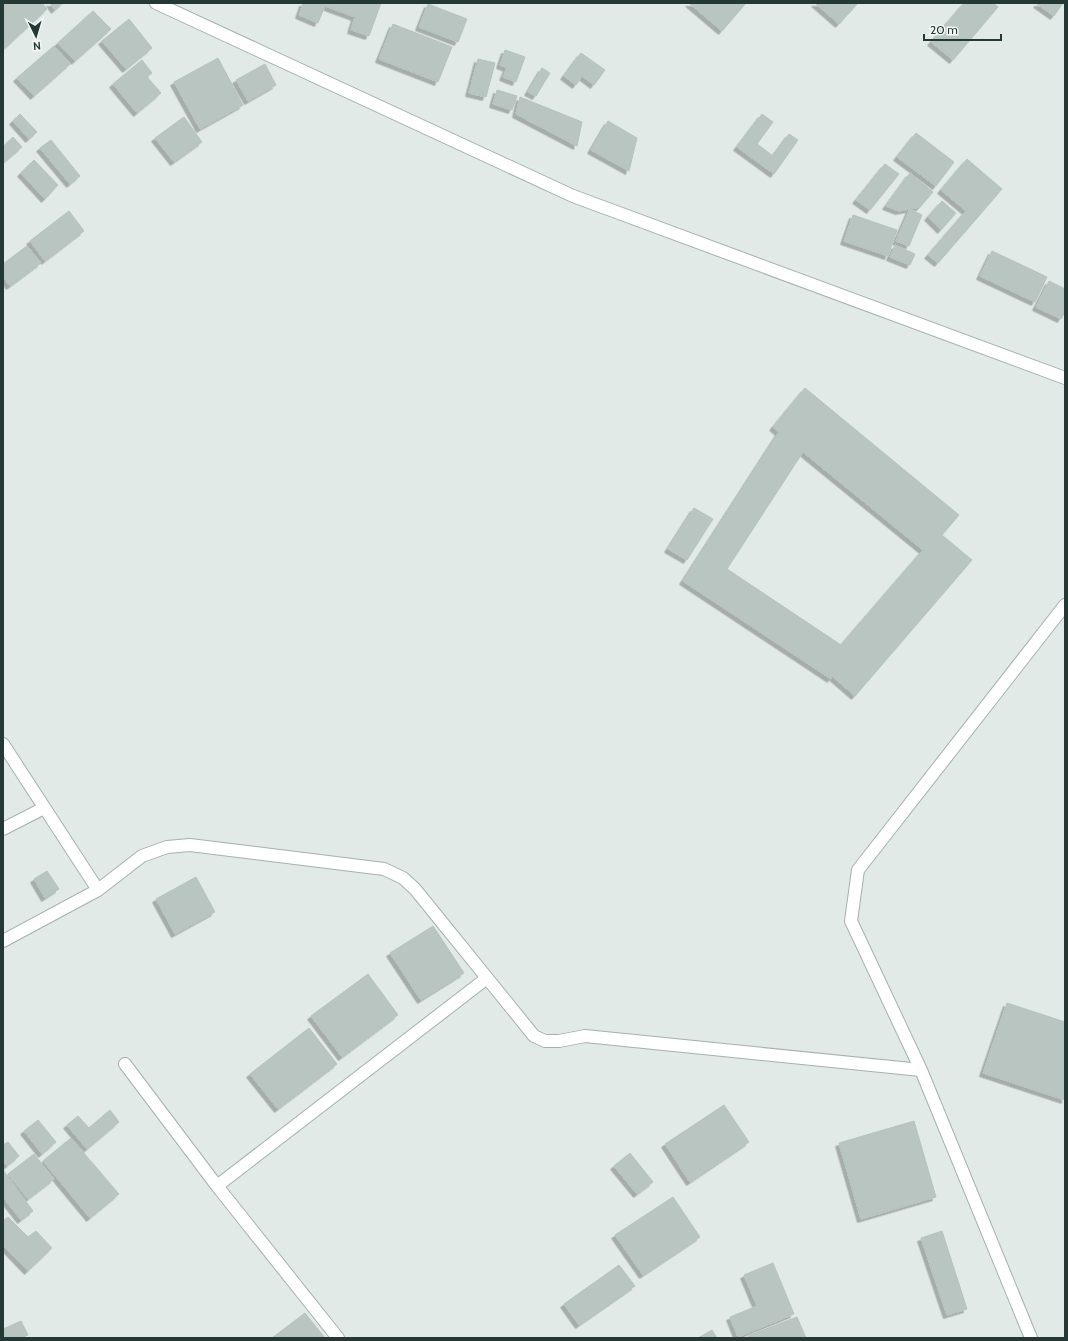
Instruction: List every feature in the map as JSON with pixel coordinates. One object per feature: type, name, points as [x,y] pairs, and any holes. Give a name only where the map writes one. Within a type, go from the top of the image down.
[{"type":"street","points":[[157,3],[573,196],[1065,378]]},
{"type":"street","points":[[1031,1338],[921,1070],[851,921],[858,870],[1065,605]]},
{"type":"street","points":[[3,744],[98,890]]},
{"type":"street","points":[[3,829],[44,808]]},
{"type":"street","points":[[3,940],[98,890],[142,856],[167,847],[190,845],[384,869],[403,878],[415,889],[534,1036],[545,1041],[559,1041],[585,1036],[921,1070]]},
{"type":"street","points":[[217,1186],[487,978]]},
{"type":"street","points":[[125,1064],[217,1186],[338,1338]]},
{"type":"building","points":[[3,3],[42,3],[47,9],[3,50]]},
{"type":"building","points":[[50,3],[63,3],[55,10]]},
{"type":"building","points":[[303,3],[381,3],[369,36],[351,30],[355,17],[325,6],[318,23],[299,15]]},
{"type":"building","points":[[689,3],[746,3],[722,31]]},
{"type":"building","points":[[815,3],[858,3],[839,24]]},
{"type":"building","points":[[964,3],[993,3],[998,7],[953,60],[931,42]]},
{"type":"building","points":[[1063,3],[1054,16],[1037,4]]},
{"type":"building","points":[[428,4],[467,19],[458,42],[419,27]]},
{"type":"building","points":[[93,11],[111,29],[75,61],[58,43]]},
{"type":"building","points":[[129,19],[152,48],[126,69],[102,41]]},
{"type":"building","points":[[393,24],[452,47],[438,82],[379,59]]},
{"type":"building","points":[[54,46],[70,64],[34,96],[17,78]]},
{"type":"building","points":[[505,50],[525,57],[516,82],[503,77],[507,68],[500,65]]},
{"type":"building","points":[[581,53],[605,70],[594,85],[582,76],[576,85],[564,76]]},
{"type":"building","points":[[218,58],[243,105],[200,129],[174,82]]},
{"type":"building","points":[[478,59],[495,63],[486,97],[469,93]]},
{"type":"building","points":[[142,60],[152,73],[147,77],[161,93],[137,113],[113,84]]},
{"type":"building","points":[[265,64],[276,85],[248,101],[236,80]]},
{"type":"building","points":[[542,68],[550,73],[536,96],[528,92]]},
{"type":"building","points":[[497,90],[517,96],[512,110],[493,104]]},
{"type":"building","points":[[520,97],[582,122],[577,146],[516,114]]},
{"type":"building","points":[[20,114],[37,132],[29,139],[13,121]]},
{"type":"building","points":[[762,114],[773,122],[757,144],[773,156],[789,134],[798,140],[774,174],[737,147]]},
{"type":"building","points":[[184,117],[202,142],[174,162],[155,138]]},
{"type":"building","points":[[608,121],[637,138],[629,171],[591,150]]},
{"type":"building","points":[[916,133],[954,162],[936,186],[897,157]]},
{"type":"building","points":[[13,137],[22,147],[3,163],[3,147]]},
{"type":"building","points":[[51,140],[80,176],[70,184],[40,148]]},
{"type":"building","points":[[967,159],[1002,189],[938,263],[928,255],[966,211],[941,190]]},
{"type":"building","points":[[34,160],[58,185],[45,199],[21,173]]},
{"type":"building","points":[[885,164],[899,174],[870,210],[856,200]]},
{"type":"building","points":[[910,173],[933,192],[920,207],[899,211],[886,206]]},
{"type":"building","points":[[942,201],[956,213],[941,230],[928,217]]},
{"type":"building","points":[[910,209],[922,215],[909,246],[896,241]]},
{"type":"building","points":[[69,211],[84,231],[45,261],[30,241]]},
{"type":"building","points":[[853,215],[897,230],[888,256],[844,241]]},
{"type":"building","points":[[895,245],[915,254],[910,265],[890,257]]},
{"type":"building","points":[[27,246],[41,263],[10,286],[3,277],[3,264]]},
{"type":"building","points":[[992,251],[1047,277],[1035,302],[980,276]]},
{"type":"building","points":[[1049,281],[1065,289],[1065,312],[1061,319],[1036,307]]},
{"type":"building","points":[[805,388],[959,515],[942,535],[972,560],[855,696],[832,676],[831,679],[683,581],[779,432],[773,427]],"holes":[[[803,452],[923,550],[841,645],[727,569]]]},
{"type":"building","points":[[694,508],[713,519],[687,560],[668,549]]},
{"type":"building","points":[[47,871],[59,889],[45,898],[34,879]]},
{"type":"building","points":[[196,877],[215,912],[175,934],[156,899]]},
{"type":"building","points":[[433,926],[464,973],[421,1000],[390,953]]},
{"type":"building","points":[[368,974],[398,1015],[342,1057],[311,1016]]},
{"type":"building","points":[[1007,1003],[1065,1022],[1065,1100],[983,1073]]},
{"type":"building","points":[[309,1028],[337,1064],[278,1109],[250,1074]]},
{"type":"building","points":[[724,1105],[749,1142],[690,1182],[665,1144]]},
{"type":"building","points":[[110,1110],[119,1122],[87,1149],[67,1125],[78,1116],[89,1128]]},
{"type":"building","points":[[38,1120],[56,1142],[42,1154],[24,1131]]},
{"type":"building","points":[[914,1121],[936,1197],[861,1219],[839,1143]]},
{"type":"building","points":[[71,1138],[119,1194],[90,1218],[43,1161]]},
{"type":"building","points":[[8,1142],[19,1156],[7,1166],[3,1162],[3,1145]]},
{"type":"building","points":[[630,1153],[653,1182],[637,1194],[614,1166]]},
{"type":"building","points":[[34,1154],[54,1179],[28,1199],[8,1174]]},
{"type":"building","points":[[3,1170],[33,1211],[21,1220],[3,1197]]},
{"type":"building","points":[[673,1197],[700,1237],[643,1275],[615,1235]]},
{"type":"building","points":[[8,1217],[28,1237],[36,1231],[52,1248],[28,1271],[3,1245],[3,1221]]},
{"type":"building","points":[[942,1231],[967,1309],[947,1315],[921,1238]]},
{"type":"building","points":[[773,1263],[794,1314],[738,1337],[730,1317],[757,1306],[744,1275]]},
{"type":"building","points":[[619,1265],[635,1286],[579,1325],[564,1304]]},
{"type":"building","points":[[305,1313],[325,1338],[272,1338]]},
{"type":"building","points":[[797,1317],[806,1338],[748,1338],[748,1336]]},
{"type":"building","points":[[21,1321],[28,1335],[21,1338],[3,1338],[3,1329]]},
{"type":"building","points":[[712,1330],[717,1338],[698,1338]]}]
